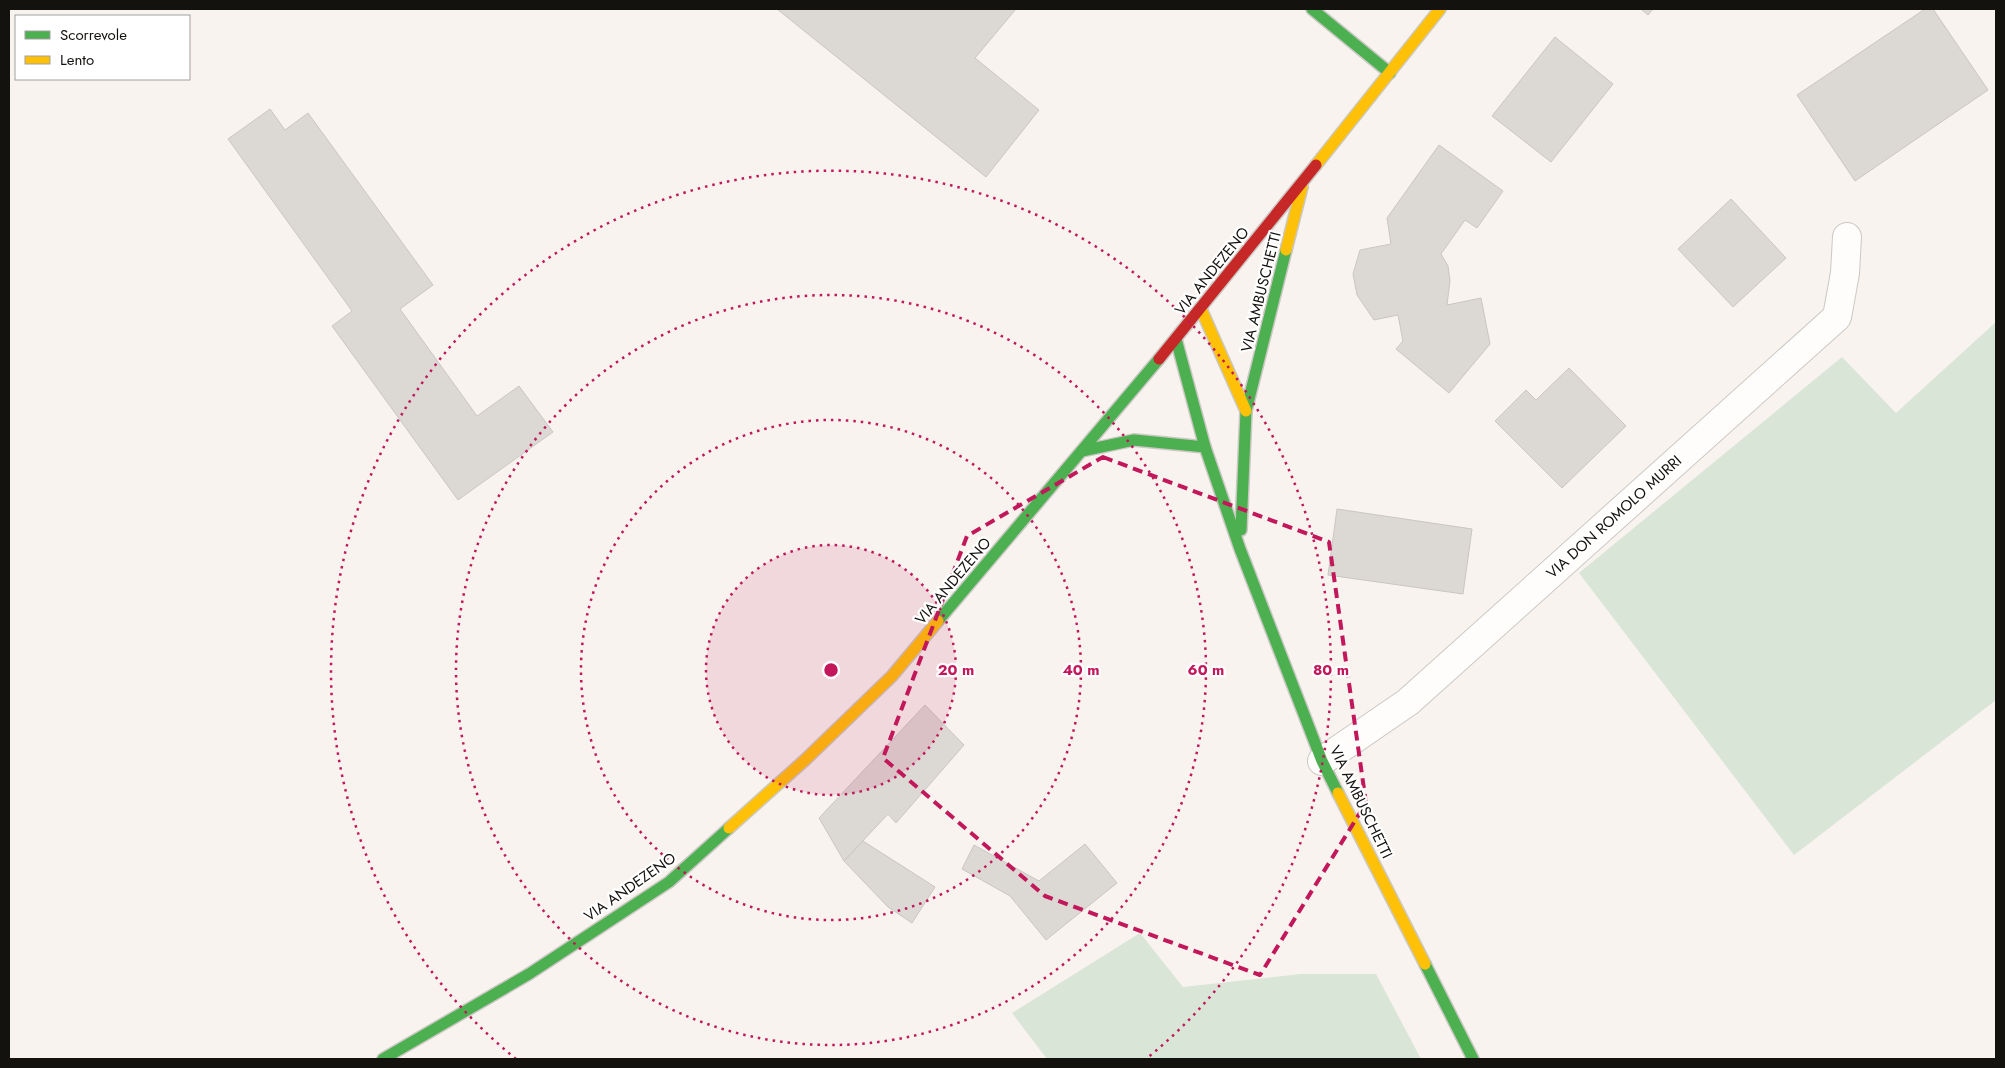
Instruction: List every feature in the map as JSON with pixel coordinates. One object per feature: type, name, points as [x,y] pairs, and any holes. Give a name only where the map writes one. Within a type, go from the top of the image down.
[{"type":"street","points":[[1312,9],[1390,73]]},
{"type":"street","name":"VIA ANDEZENO","points":[[383,1059],[530,974],[669,882],[805,760],[892,676],[1201,309],[1440,9]]},
{"type":"street","name":"VIA AMBUSCHETTI","points":[[1240,549],[1246,411],[1304,180]]},
{"type":"street","name":"VIA DON ROMOLO MURRI","points":[[1322,761],[1408,702],[1837,318],[1845,273],[1847,237]]},
{"type":"street","name":"VIA AMBUSCHETTI","points":[[1201,309],[1246,411]]},
{"type":"street","name":"VIA AMBUSCHETTI","points":[[1176,339],[1205,447],[1240,549],[1322,761],[1473,1059]]},
{"type":"street","points":[[1082,451],[1134,440],[1205,447]]},
{"type":"highlighted area","points":[[1103,457],[1329,542],[1366,803],[1260,975],[1045,896],[883,758],[967,536]]},
{"type":"green space","points":[[1996,322],[1996,700],[1794,855],[1579,573],[1842,357],[1896,413]]},
{"type":"green space","points":[[1140,933],[1183,987],[1301,974],[1376,974],[1421,1059],[1047,1059],[1012,1013]]},
{"type":"building","points":[[777,9],[1016,9],[975,58],[1039,110],[986,177]]},
{"type":"building","points":[[1641,9],[1653,9],[1648,15]]},
{"type":"building","points":[[1925,9],[1933,9],[1988,90],[1855,181],[1797,95]]},
{"type":"building","points":[[1555,37],[1613,84],[1551,162],[1492,116]]},
{"type":"building","points":[[270,109],[285,130],[308,113],[433,285],[400,309],[477,416],[519,386],[553,432],[458,500],[332,326],[352,311],[228,139]]},
{"type":"building","points":[[1439,145],[1503,191],[1477,228],[1465,220],[1441,254],[1448,266],[1450,281],[1447,305],[1481,298],[1490,344],[1449,393],[1396,349],[1403,341],[1398,315],[1374,320],[1357,295],[1353,274],[1360,250],[1391,244],[1387,218]]},
{"type":"building","points":[[1731,199],[1786,258],[1733,307],[1678,249]]},
{"type":"building","points":[[1569,368],[1626,426],[1562,488],[1495,421],[1526,390],[1536,400]]},
{"type":"building","points":[[1337,509],[1472,529],[1463,594],[1328,575]]},
{"type":"building","points":[[925,705],[964,745],[896,823],[888,814],[844,861],[819,818]]},
{"type":"building","points":[[863,841],[935,887],[912,923],[888,907],[844,861]]},
{"type":"building","points":[[1085,844],[1117,883],[1046,940],[1010,896],[962,869],[974,845],[1039,881]]},
{"type":"traffic: fast","points":[[1312,9],[1390,73]]},
{"type":"traffic: fast","points":[[1241,530],[1246,411],[1286,250]]},
{"type":"traffic: fast","points":[[1176,339],[1205,447],[1240,549],[1322,761],[1338,793]]},
{"type":"traffic: fast","points":[[938,621],[1159,359]]},
{"type":"traffic: fast","points":[[1082,451],[1134,440],[1205,447]]},
{"type":"traffic: fast","points":[[383,1059],[529,974],[669,882],[729,828]]},
{"type":"traffic: fast","points":[[1425,964],[1473,1059]]},
{"type":"traffic: slow","points":[[1316,165],[1440,9]]},
{"type":"traffic: slow","points":[[1286,250],[1302,187]]},
{"type":"traffic: slow","points":[[1201,309],[1246,411]]},
{"type":"traffic: slow","points":[[729,828],[805,760],[892,676],[938,621]]},
{"type":"traffic: slow","points":[[1338,793],[1425,964]]},
{"type":"traffic: jam","points":[[1159,359],[1316,165]]}]
